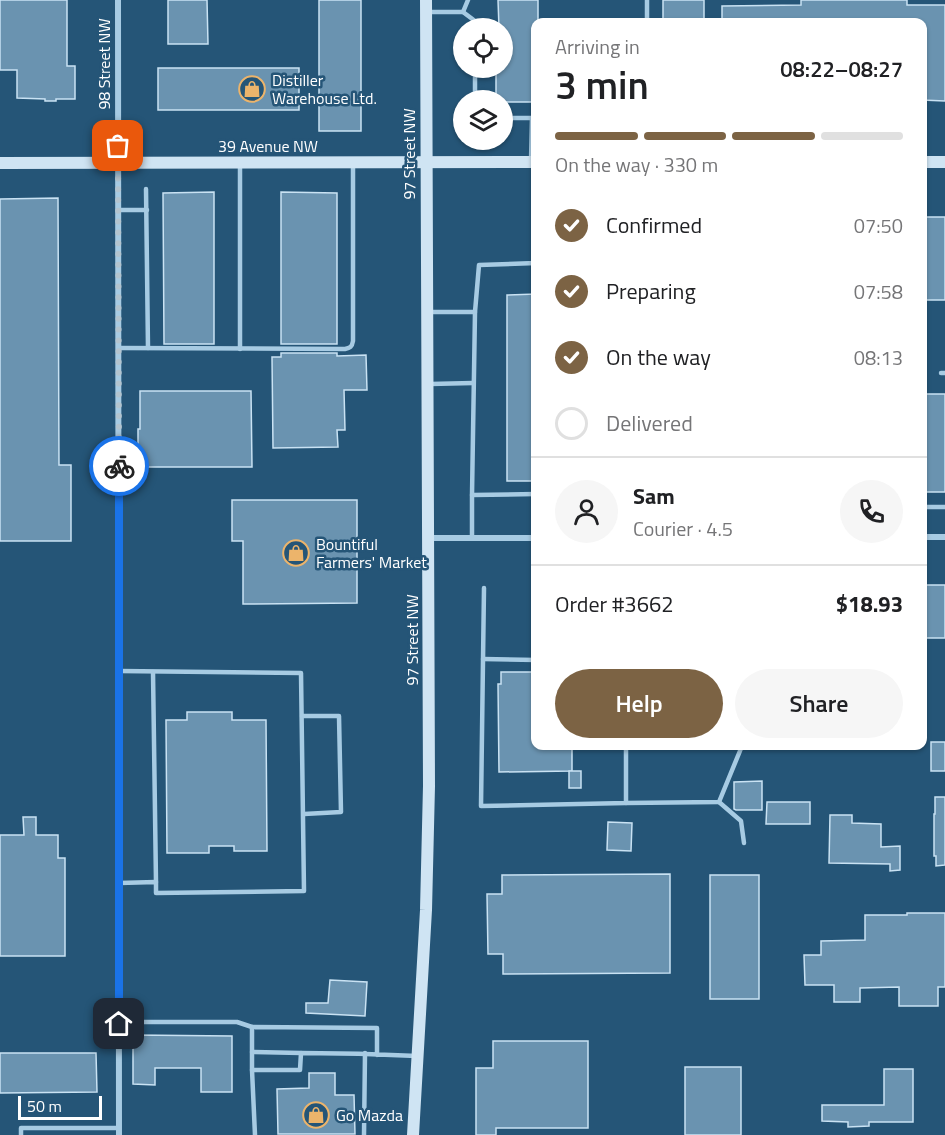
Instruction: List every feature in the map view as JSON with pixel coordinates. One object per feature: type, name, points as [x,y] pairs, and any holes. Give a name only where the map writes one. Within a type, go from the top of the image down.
[{"type":"street","name":"98 Street NW","points":[[118,0],[119,1131]]},
{"type":"street","name":"97 Street NW","points":[[413,1135],[426,910],[429,786],[426,6]]},
{"type":"street","name":"39 Avenue NW","points":[[0,163],[531,162]]},
{"type":"street","points":[[927,162],[945,162]]},
{"type":"street","points":[[927,537],[945,537]]},
{"type":"street","points":[[428,538],[531,538]]},
{"type":"lane","points":[[463,12],[468,0]]},
{"type":"lane","points":[[647,0],[647,18]]},
{"type":"lane","points":[[426,6],[463,12],[471,18]]},
{"type":"lane","points":[[513,118],[531,118]]},
{"type":"lane","points":[[240,162],[240,349]]},
{"type":"lane","points":[[118,348],[350,348],[353,345],[353,162]]},
{"type":"lane","points":[[146,189],[148,348]]},
{"type":"lane","points":[[118,210],[147,210]]},
{"type":"lane","points":[[472,538],[473,383],[479,265],[531,263]]},
{"type":"lane","points":[[427,312],[475,312]]},
{"type":"lane","points":[[428,384],[473,383]]},
{"type":"lane","points":[[472,495],[531,495]]},
{"type":"lane","points":[[927,507],[945,507]]},
{"type":"lane","points":[[484,588],[481,806],[718,802],[741,821],[744,843]]},
{"type":"lane","points":[[483,659],[531,660]]},
{"type":"lane","points":[[119,671],[301,674],[304,891],[156,893],[153,672]]},
{"type":"lane","points":[[302,716],[339,716],[341,812],[304,814]]},
{"type":"lane","points":[[626,750],[626,803]]},
{"type":"lane","points":[[718,802],[740,750]]},
{"type":"lane","points":[[119,883],[156,882]]},
{"type":"lane","points":[[142,1022],[237,1022],[252,1027],[377,1028],[377,1055]]},
{"type":"lane","points":[[252,1027],[255,1135]]},
{"type":"lane","points":[[252,1052],[417,1056]]},
{"type":"lane","points":[[252,1070],[300,1070],[301,1053]]},
{"type":"lane","points":[[364,1135],[365,1053]]},
{"type":"lane","points":[[21,1135],[21,1128],[119,1131]]},
{"type":"lane","points":[[52,1128],[52,1135]]},
{"type":"lane","points":[[78,1128],[78,1135]]},
{"type":"building","points":[[0,0],[67,0],[67,66],[75,66],[75,99],[45,101],[45,99],[17,98],[17,70],[0,70]]},
{"type":"building","points":[[168,0],[207,0],[208,44],[168,44]]},
{"type":"building","points":[[319,0],[361,0],[361,131],[319,131]]},
{"type":"building","points":[[498,0],[538,0],[538,18],[531,18],[531,102],[513,102],[513,90],[496,90],[496,78],[513,78],[513,18],[499,18]]},
{"type":"building","points":[[663,0],[704,0],[704,18],[663,18]]},
{"type":"building","points":[[801,0],[907,0],[907,5],[945,5],[945,101],[927,100],[927,18],[722,18],[722,6],[801,5]]},
{"type":"building","points":[[158,68],[299,68],[299,110],[158,110]]},
{"type":"building","points":[[214,192],[214,344],[164,344],[163,193]]},
{"type":"building","points":[[281,192],[337,193],[337,344],[281,344]]},
{"type":"building","points":[[58,198],[59,465],[71,465],[71,541],[0,541],[0,199]]},
{"type":"building","points":[[927,217],[945,217],[945,300],[927,300]]},
{"type":"building","points":[[531,294],[531,481],[507,481],[507,295]]},
{"type":"building","points":[[281,353],[366,355],[367,390],[344,390],[345,430],[337,430],[338,447],[273,448],[272,357],[281,357]]},
{"type":"building","points":[[140,391],[251,391],[252,467],[138,467]]},
{"type":"building","points":[[927,394],[945,394],[945,492],[927,492]]},
{"type":"building","points":[[232,500],[357,500],[357,603],[243,604],[243,541],[232,541]]},
{"type":"building","points":[[927,585],[945,585],[945,638],[927,638]]},
{"type":"building","points":[[501,672],[531,672],[531,750],[572,750],[572,771],[499,772],[498,684],[501,684]]},
{"type":"building","points":[[187,712],[232,712],[232,720],[266,720],[267,851],[234,851],[234,846],[209,846],[209,853],[167,853],[166,720],[187,720]]},
{"type":"building","points":[[931,742],[945,742],[945,771],[931,771]]},
{"type":"building","points":[[569,771],[581,771],[581,788],[569,788]]},
{"type":"building","points":[[762,781],[762,810],[734,809],[734,782]]},
{"type":"building","points":[[935,797],[945,797],[945,865],[936,866],[936,856],[934,856]]},
{"type":"building","points":[[767,802],[810,802],[810,824],[766,824]]},
{"type":"building","points":[[830,815],[852,815],[852,823],[881,824],[881,847],[900,846],[900,870],[890,871],[890,864],[829,863]]},
{"type":"building","points":[[23,817],[36,817],[36,835],[58,835],[58,858],[65,858],[65,956],[0,956],[0,835],[24,835]]},
{"type":"building","points":[[608,822],[632,823],[631,851],[607,850]]},
{"type":"building","points":[[670,874],[670,973],[503,974],[503,954],[488,954],[487,894],[502,894],[502,875]]},
{"type":"building","points":[[710,875],[759,875],[759,999],[710,999]]},
{"type":"building","points":[[907,913],[945,913],[945,987],[938,987],[938,1006],[899,1006],[899,987],[860,988],[860,1002],[834,1002],[834,985],[805,985],[804,955],[821,955],[821,941],[865,940],[865,915],[907,915]]},
{"type":"building","points":[[330,980],[367,982],[365,1016],[306,1013],[306,1003],[328,1003]]},
{"type":"building","points":[[133,1035],[232,1036],[232,1092],[201,1092],[201,1068],[155,1068],[155,1085],[133,1084]]},
{"type":"building","points":[[493,1041],[588,1041],[588,1128],[496,1128],[496,1135],[476,1135],[476,1068],[493,1068]]},
{"type":"building","points":[[0,1053],[96,1053],[97,1092],[0,1093]]},
{"type":"building","points":[[685,1067],[741,1067],[741,1135],[685,1135]]},
{"type":"building","points":[[884,1069],[913,1069],[913,1122],[869,1122],[869,1126],[848,1127],[848,1122],[822,1121],[822,1105],[884,1105]]},
{"type":"building","name":"Go Mazda","points":[[309,1073],[335,1073],[335,1095],[354,1095],[355,1134],[278,1134],[277,1089],[309,1088]]},
{"type":"way so far","points":[[118,146],[119,466]]},
{"type":"place","name":"Distiller Warehouse Ltd.","points":[[252,89]]},
{"type":"place","name":"Bountiful Farmers' Market","points":[[296,553]]},
{"type":"place","name":"Go Mazda","points":[[316,1115]]},
{"type":"route","points":[[119,466],[119,1024]]}]
